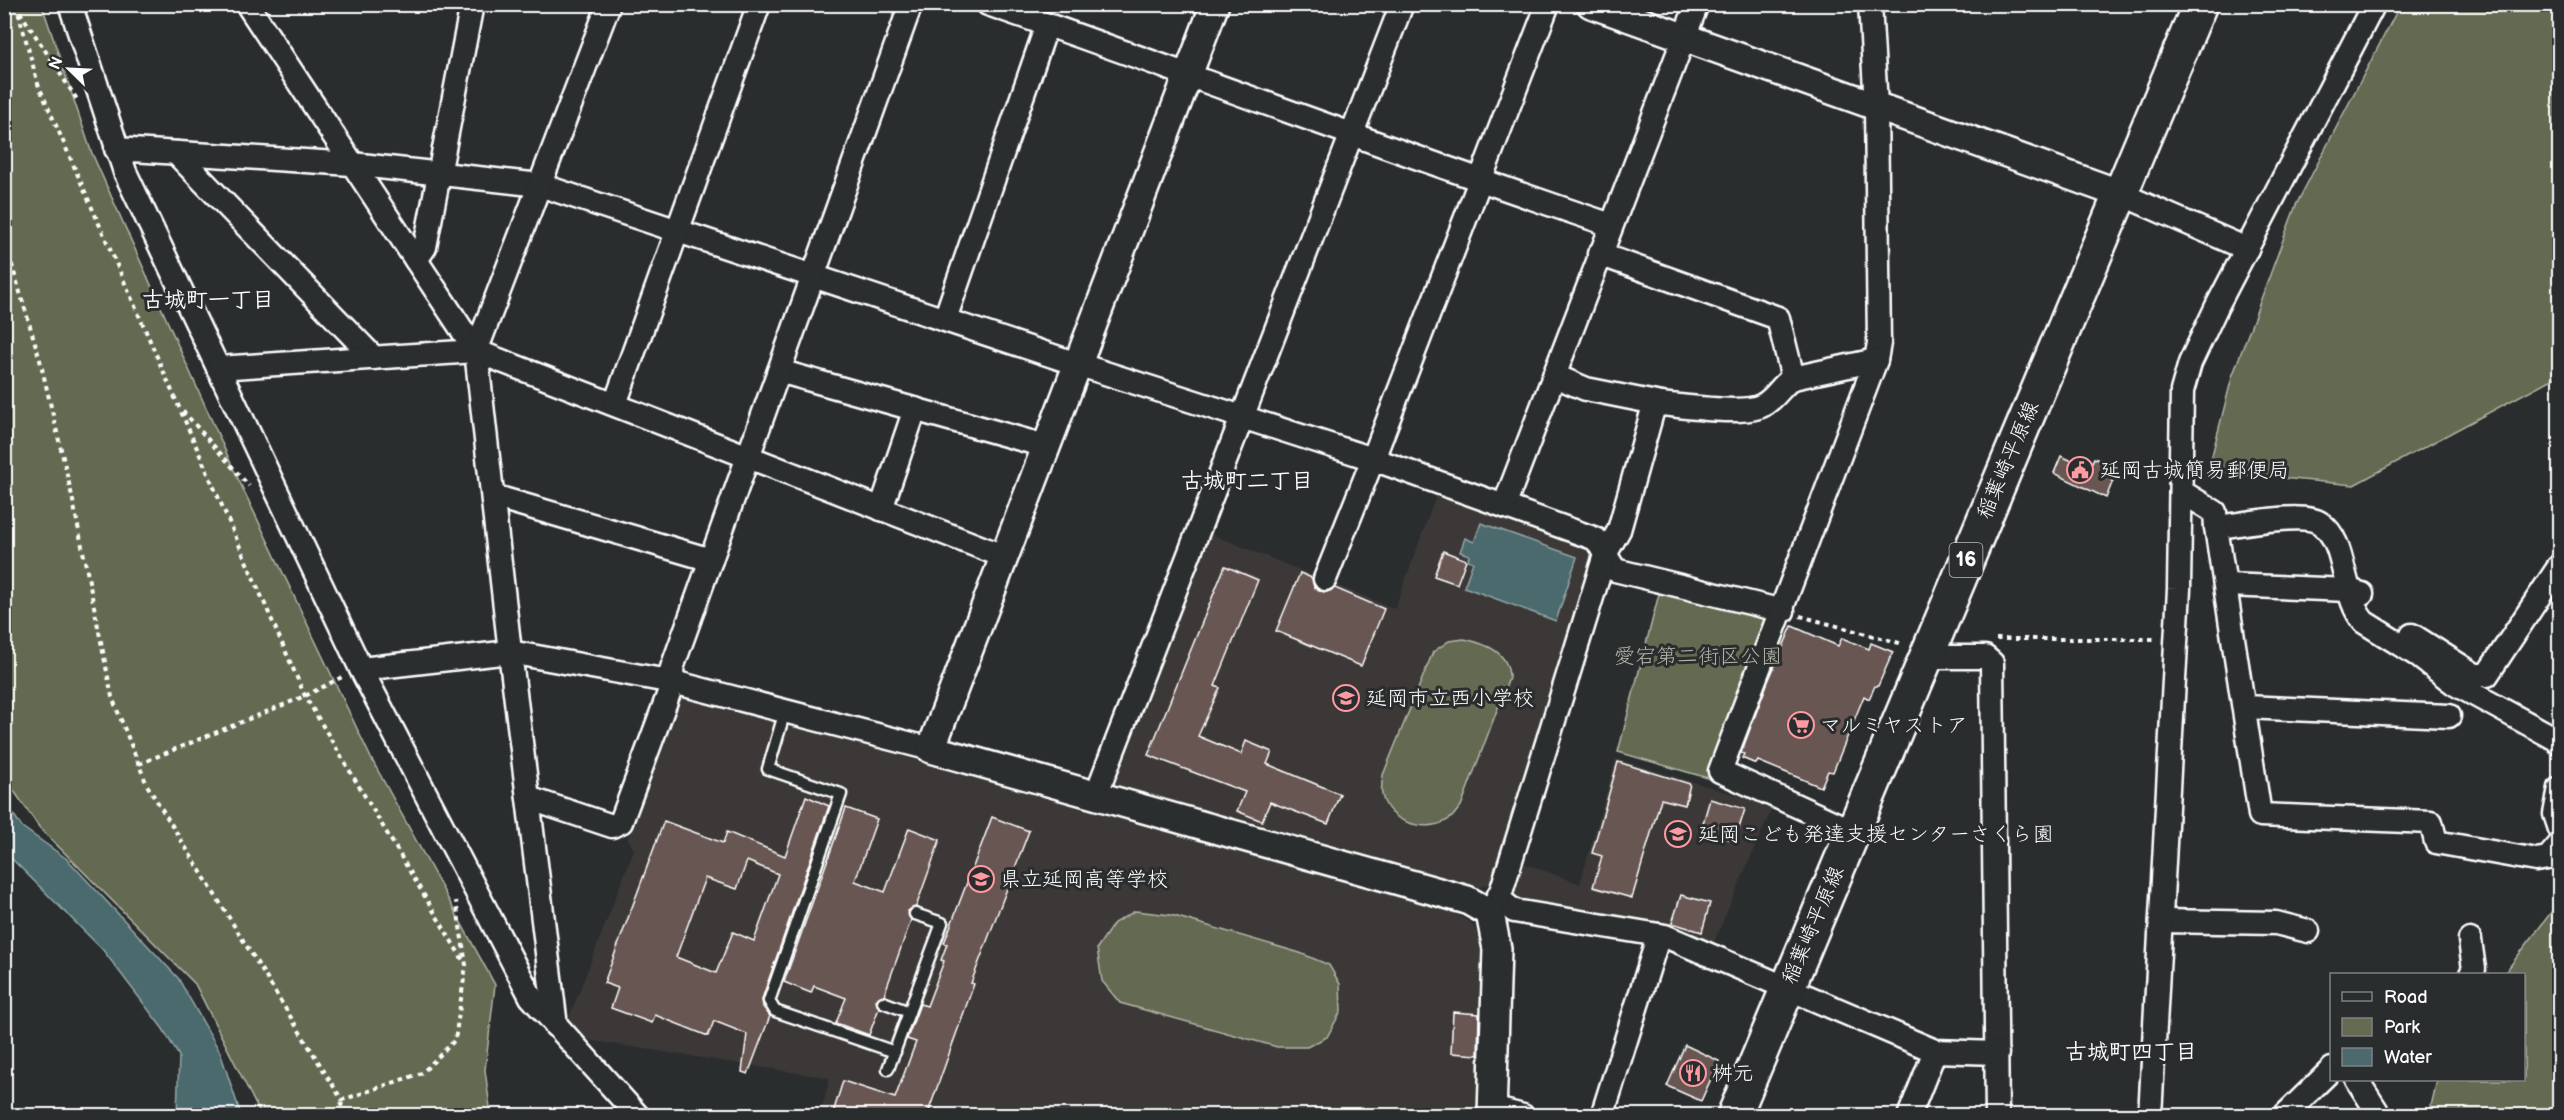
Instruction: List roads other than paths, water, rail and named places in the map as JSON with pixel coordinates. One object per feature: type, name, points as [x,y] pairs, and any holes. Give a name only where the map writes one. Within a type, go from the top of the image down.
[{"type":"main road","name":"稲葉崎平原線","points":[[1734,1116],[2200,4]]},
{"type":"street","points":[[70,4],[116,149],[361,669],[531,998],[638,1116]]},
{"type":"street","points":[[248,4],[476,351],[556,1026]]},
{"type":"street","points":[[476,351],[609,4]]},
{"type":"street","points":[[615,404],[759,4]]},
{"type":"street","points":[[528,798],[612,826],[621,822],[673,682],[672,668],[911,4]]},
{"type":"street","points":[[988,4],[1352,132],[1480,181],[1611,225]]},
{"type":"street","points":[[931,749],[1215,4]]},
{"type":"street","points":[[1096,795],[1402,4]]},
{"type":"street","points":[[1325,579],[1548,4]]},
{"type":"street","points":[[1591,4],[2121,194],[2247,249]]},
{"type":"street","points":[[1504,506],[1697,4]]},
{"type":"street","points":[[1852,831],[1720,771],[1783,611],[1876,360],[1879,343],[1876,106],[1870,4]]},
{"type":"street","points":[[2150,1116],[2182,492],[2182,391],[2190,363],[2374,4]]},
{"type":"street","points":[[416,260],[424,247],[440,174],[470,6]]},
{"type":"street","points":[[945,319],[1047,25]]},
{"type":"street","points":[[116,149],[352,164],[540,185],[813,274],[1077,364],[1373,459],[1596,539],[1615,570],[1783,611]]},
{"type":"street","points":[[176,153],[374,358]]},
{"type":"street","points":[[1599,254],[1778,318],[1793,378]]},
{"type":"street","points":[[218,368],[476,351],[1003,556]]},
{"type":"street","points":[[1554,376],[1586,389],[1661,404],[1743,411],[1761,407],[1775,397],[1785,382],[1793,378],[1876,360]]},
{"type":"street","points":[[779,371],[1045,446]]},
{"type":"street","points":[[1523,1116],[1492,1112],[1497,948],[1494,905],[1605,555],[1619,530],[1653,409],[1661,404]]},
{"type":"street","points":[[881,509],[915,409]]},
{"type":"street","points":[[2182,492],[2216,512],[2216,527],[2260,815],[2431,822],[2436,842],[2536,860],[2548,858],[2559,844]]},
{"type":"street","points":[[493,496],[711,560]]},
{"type":"street","points":[[2216,527],[2306,517],[2321,523],[2338,545],[2357,615],[2364,622],[2417,655],[2455,684],[2556,739],[2559,744]]},
{"type":"street","points":[[2226,585],[2349,590],[2362,594],[2375,612],[2475,675],[2487,675],[2559,565]]},
{"type":"street","points":[[361,669],[510,652],[673,682],[931,749],[1467,900],[1514,911],[1659,935],[1935,1051],[1997,1053]]},
{"type":"street","points":[[1926,654],[1985,657],[1992,663],[1997,1116]]},
{"type":"street","points":[[2245,707],[2449,716]]},
{"type":"street","points":[[2559,788],[2555,814],[2559,829]]},
{"type":"street","points":[[2161,921],[2276,923],[2308,932]]},
{"type":"street","points":[[1602,1116],[1659,935]]},
{"type":"street","points":[[2470,940],[2475,969],[2472,973]]},
{"type":"street","points":[[1909,1116],[1935,1051]]},
{"type":"street","points":[[2284,1116],[2330,1071]]},
{"type":"street","points":[[2367,1084],[2380,1116]]},
{"type":"lane","points":[[785,711],[768,769],[842,794],[769,1000],[775,1011],[895,1052]]},
{"type":"lane","points":[[888,1069],[942,923],[915,914]]},
{"type":"lane","points":[[883,1002],[909,1012]]},
{"type":"water","points":[[1481,523],[1577,557],[1556,621],[1464,587],[1473,562],[1468,560],[1469,555],[1460,552],[1465,538],[1474,542]]},
{"type":"water","points":[[5,802],[22,827],[67,859],[178,978],[220,1052],[241,1115],[177,1115],[179,1056],[163,1029],[103,950],[5,852]]},
{"type":"place","name":"延岡古城簡易郵便局","points":[[2080,470]]},
{"type":"place","name":"延岡市立西小学校","points":[[1346,698]]},
{"type":"place","name":"マルミヤストア","points":[[1801,725]]},
{"type":"place","name":"延岡こども発達支援センターさくら園","points":[[1678,834]]},
{"type":"place","name":"県立延岡高等学校","points":[[981,879]]},
{"type":"place","name":"桝元","points":[[1693,1073]]},
{"type":"district","name":"古城町一丁目","points":[[208,300]]},
{"type":"district","name":"古城町二丁目","points":[[1247,481]]},
{"type":"district","name":"古城町四丁目","points":[[2131,1052]]},
{"type":"park label","name":"愛宕第二街区公園","points":[[1698,656]]}]
